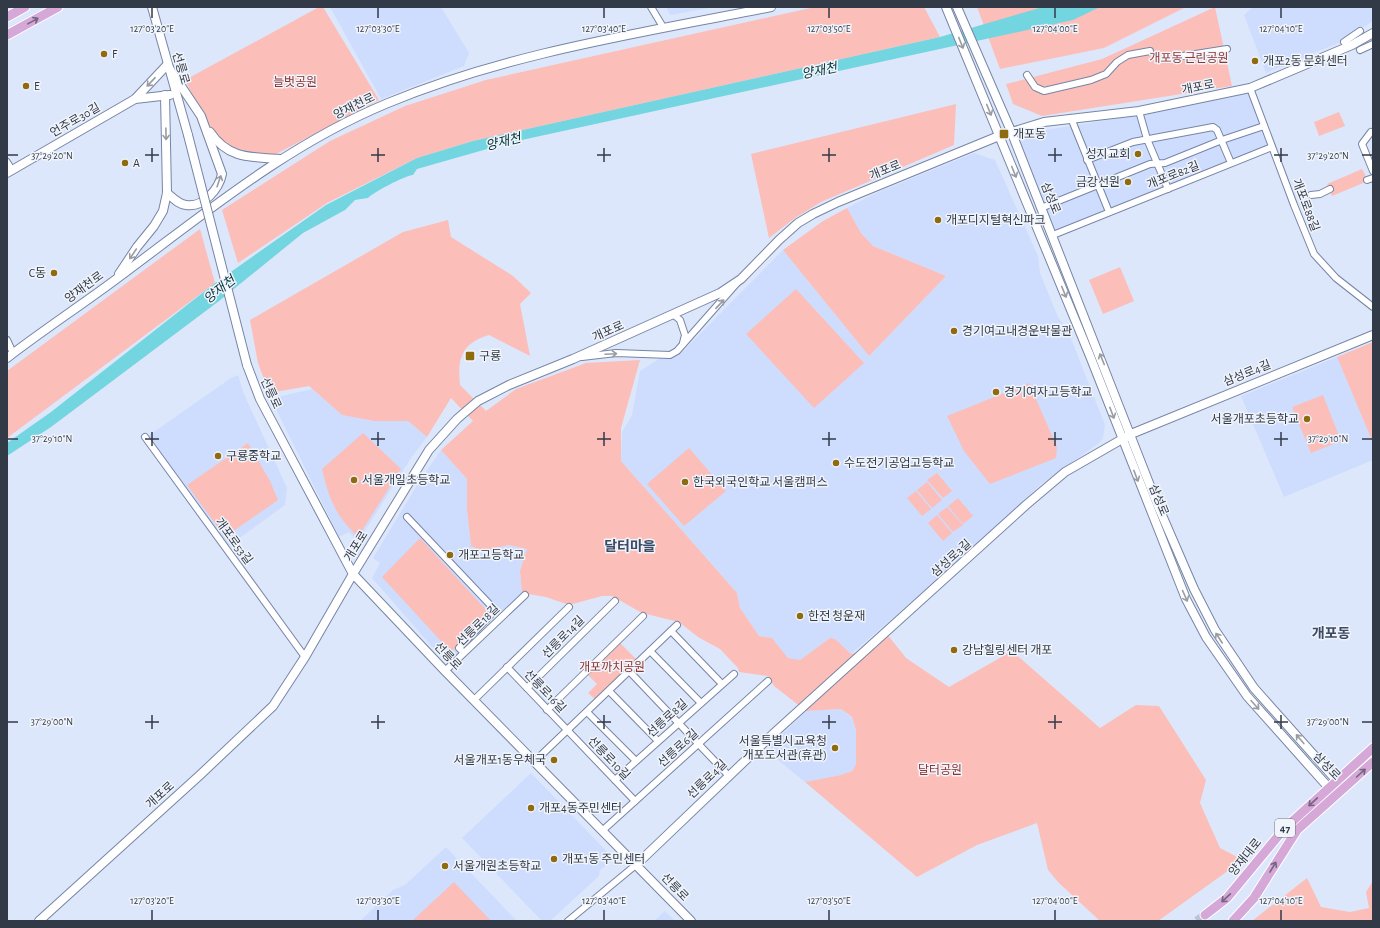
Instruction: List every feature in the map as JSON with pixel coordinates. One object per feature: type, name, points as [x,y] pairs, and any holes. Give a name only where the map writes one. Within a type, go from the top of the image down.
[{"type":"main road","points":[[7,17],[25,7]]},
{"type":"main road","points":[[7,35],[58,7]]},
{"type":"main road","name":"양재대로","points":[[1205,915],[1227,898],[1284,829],[1373,748]]},
{"type":"main road","name":"47","points":[[1233,921],[1254,898],[1297,830],[1373,762]]},
{"type":"street","name":"선릉로","points":[[152,7],[167,65],[188,135],[247,364],[260,399],[353,574],[474,700],[536,761],[602,831],[637,864],[691,921]]},
{"type":"street","points":[[651,7],[663,26]]},
{"type":"street","name":"양재천로","points":[[10,355],[115,280],[206,210],[280,159],[369,111],[441,82],[561,48],[663,26],[771,7]]},
{"type":"street","name":"삼성로","points":[[946,7],[1090,356],[1186,599],[1206,637],[1247,696],[1328,788],[1339,792]]},
{"type":"street","name":"삼성로","points":[[956,7],[1011,132],[1131,434],[1158,506],[1194,589],[1215,630],[1254,688],[1336,781],[1339,792]]},
{"type":"street","points":[[1344,42],[1360,31]]},
{"type":"street","name":"개포로","points":[[39,921],[273,706],[305,657],[353,574],[429,450],[457,420],[478,401],[492,392],[573,359],[674,315],[720,293],[741,279],[798,223],[838,202],[999,136],[1044,122],[1139,111],[1250,88],[1352,45],[1373,33]]},
{"type":"street","points":[[1360,50],[1373,44]]},
{"type":"street","points":[[1183,56],[1227,49]]},
{"type":"street","points":[[1027,75],[1035,87],[1044,91],[1091,80],[1106,74],[1117,62],[1128,55],[1150,51]]},
{"type":"street","points":[[135,99],[167,65],[183,86],[205,125],[219,143],[230,151],[242,156],[280,159]]},
{"type":"street","name":"개포로88길","points":[[1250,88],[1314,254],[1336,278],[1373,307]]},
{"type":"street","points":[[135,99],[176,94]]},
{"type":"street","points":[[115,280],[137,247],[154,226],[163,210],[168,193],[165,95]]},
{"type":"street","name":"언주로30길","points":[[9,172],[135,99]]},
{"type":"street","points":[[1139,111],[1147,139],[1168,189]]},
{"type":"street","points":[[1071,118],[1109,212]]},
{"type":"street","points":[[168,193],[176,202],[186,205],[197,204],[216,190],[222,174],[205,125]]},
{"type":"street","name":"개포로82길","points":[[1042,208],[1098,185],[1158,163],[1165,163],[1222,140],[1264,126]]},
{"type":"street","points":[[1087,160],[1147,139],[1213,128],[1217,130],[1231,163]]},
{"type":"street","points":[[1371,132],[1362,144],[1373,171]]},
{"type":"street","name":"개포로82길","points":[[1053,236],[1272,147]]},
{"type":"street","points":[[7,162],[9,172]]},
{"type":"street","points":[[1311,195],[1320,194],[1330,190]]},
{"type":"street","points":[[573,359],[616,353],[670,354],[681,346],[741,279]]},
{"type":"street","points":[[674,315],[680,320],[685,335],[681,346]]},
{"type":"street","name":"삼성로4길","points":[[1131,434],[1373,335]]},
{"type":"street","points":[[7,340],[10,355]]},
{"type":"street","name":"삼성로3길","points":[[797,713],[1044,490],[1076,465],[1131,434]]},
{"type":"street","name":"개포로53길","points":[[145,437],[305,657]]},
{"type":"street","points":[[407,517],[495,610],[459,648],[462,651]]},
{"type":"street","name":"선릉로18길","points":[[446,671],[525,595]]},
{"type":"street","name":"선릉로14길","points":[[527,688],[615,601]]},
{"type":"street","name":"선릉로16길","points":[[474,700],[569,606]]},
{"type":"street","points":[[547,710],[643,616]]},
{"type":"street","points":[[536,761],[677,625]]},
{"type":"street","points":[[671,631],[722,684]]},
{"type":"street","points":[[650,651],[701,703]]},
{"type":"street","name":"선릉로16길","points":[[507,667],[567,731]]},
{"type":"street","points":[[629,671],[728,775]]},
{"type":"street","name":"선릉로8길","points":[[615,780],[734,674]]},
{"type":"street","name":"선릉로6길","points":[[602,831],[768,681]]},
{"type":"street","points":[[609,691],[658,741]]},
{"type":"street","name":"선릉로10길","points":[[587,712],[636,761]]},
{"type":"street","name":"선릉로4길","points":[[637,864],[728,775],[797,713]]},
{"type":"street","name":"선릉로10길","points":[[567,731],[635,801]]},
{"type":"street","points":[[568,921],[637,864]]},
{"type":"shaded area","points":[[330,7],[441,7],[469,53],[464,66],[381,99]]},
{"type":"shaded area","points":[[666,7],[715,7],[670,15]]},
{"type":"shaded area","points":[[1253,7],[1373,7],[1373,21],[1343,41],[1266,73],[1244,15]]},
{"type":"shaded area","points":[[1250,91],[1270,147],[1055,232],[1014,135],[1145,114]]},
{"type":"shaded area","points":[[974,153],[995,160],[1038,256],[1040,273],[1058,317],[1068,331],[1105,425],[1103,438],[1099,443],[1040,485],[986,537],[851,654],[835,639],[830,638],[800,660],[788,658],[772,638],[759,636],[740,608],[737,593],[621,461],[622,432],[632,415],[640,371],[662,357],[684,350],[783,250],[869,356],[946,276],[873,246],[861,233],[847,208],[876,193]]},
{"type":"shaded area","name":"서울개포초등학교","points":[[1337,357],[1373,443],[1373,460],[1284,497],[1241,396]]},
{"type":"shaded area","name":"구룡중학교","points":[[238,375],[244,394],[287,488],[285,505],[230,545],[226,545],[148,436],[231,378]]},
{"type":"shaded area","name":"서울개일초등학교","points":[[312,389],[342,415],[374,421],[408,421],[427,437],[411,458],[359,540],[356,540],[349,532],[339,537],[275,407],[273,398]]},
{"type":"shaded area","name":"개포고등학교","points":[[441,450],[467,479],[467,509],[471,546],[482,551],[509,545],[527,549],[520,571],[522,593],[486,626],[449,666],[372,578],[380,563],[373,558],[419,482]]},
{"type":"shaded area","points":[[841,709],[852,718],[856,730],[856,764],[852,771],[841,775],[805,782],[766,750],[806,711]]},
{"type":"shaded area","points":[[531,773],[614,859],[600,870],[599,876],[550,921],[542,921],[462,838]]},
{"type":"shaded area","name":"서울개원초등학교","points":[[446,847],[516,920],[515,921],[360,921],[393,890],[405,885]]},
{"type":"shaded area","points":[[665,911],[675,921],[654,921]]},
{"type":"green space","name":"늘벗공원","points":[[319,7],[323,7],[379,100],[276,154],[258,156],[237,154],[214,138],[185,80]]},
{"type":"green space","points":[[815,7],[924,7],[940,37],[473,141],[417,158],[327,203],[238,263],[222,210],[330,141],[405,106],[486,80]]},
{"type":"green space","points":[[977,7],[1186,7],[1104,48],[1000,69]]},
{"type":"green space","name":"개포동 근린공원","points":[[1215,7],[1232,86],[1042,116],[1013,104],[1006,84],[1102,59]]},
{"type":"green space","points":[[956,104],[954,145],[821,202],[795,218],[769,238],[751,154]]},
{"type":"green space","points":[[1339,112],[1345,126],[1319,136],[1314,122]]},
{"type":"green space","points":[[1362,169],[1368,181],[1332,196],[1327,184]]},
{"type":"green space","points":[[847,208],[861,233],[873,246],[946,276],[869,356],[783,250],[823,221]]},
{"type":"green space","name":"달터공원","points":[[448,220],[451,237],[513,276],[531,293],[520,304],[530,356],[489,335],[480,338],[467,347],[463,353],[459,367],[460,385],[486,411],[516,389],[586,363],[640,360],[621,428],[621,461],[737,593],[740,608],[759,636],[772,638],[788,658],[800,660],[830,638],[835,639],[851,654],[867,649],[887,634],[906,658],[949,687],[1012,651],[1100,728],[1136,705],[1159,706],[1206,780],[1200,803],[1220,848],[1243,860],[1158,921],[1100,921],[1059,883],[1048,870],[1037,823],[977,845],[917,877],[805,782],[841,775],[852,771],[856,764],[856,730],[852,717],[841,709],[806,711],[774,686],[768,676],[739,672],[738,668],[720,649],[698,637],[679,622],[642,613],[612,596],[602,596],[569,605],[546,597],[522,593],[520,571],[527,549],[509,545],[482,551],[471,546],[467,509],[467,479],[441,450],[473,421],[451,398],[427,437],[408,421],[374,421],[342,415],[309,386],[269,393],[258,363],[250,320],[403,232]]},
{"type":"green space","points":[[200,229],[215,283],[7,438],[7,371]]},
{"type":"green space","points":[[1120,267],[1134,301],[1103,314],[1089,280]]},
{"type":"green space","points":[[796,289],[864,363],[814,408],[746,334]]},
{"type":"green space","points":[[1373,342],[1373,443],[1337,357]]},
{"type":"green space","points":[[1029,383],[1057,447],[1056,458],[990,484],[964,451],[947,416]]},
{"type":"green space","points":[[1323,395],[1341,441],[1311,453],[1292,407]]},
{"type":"green space","points":[[363,433],[401,469],[358,537],[338,514],[330,498],[322,469]]},
{"type":"green space","points":[[248,443],[270,481],[278,500],[225,537],[187,485]]},
{"type":"green space","points":[[689,448],[726,491],[684,526],[647,484]]},
{"type":"green space","points":[[937,473],[952,491],[943,498],[927,480]]},
{"type":"green space","points":[[927,482],[942,500],[932,508],[917,490]]},
{"type":"green space","points":[[916,491],[931,509],[922,516],[907,498]]},
{"type":"green space","points":[[958,498],[973,516],[963,524],[948,506]]},
{"type":"green space","points":[[947,507],[963,525],[953,532],[938,514]]},
{"type":"green space","points":[[937,515],[952,533],[943,541],[928,523]]},
{"type":"green space","points":[[420,538],[489,613],[451,652],[382,577]]},
{"type":"green space","name":"개포까치공원","points":[[620,643],[637,660],[596,700],[588,693],[597,684],[587,674]]},
{"type":"green space","points":[[1307,878],[1321,907],[1350,912],[1369,908],[1366,892],[1373,881],[1373,921],[1252,921]]},
{"type":"green space","points":[[454,882],[491,921],[412,921]]},
{"type":"water","name":"양재천","points":[[1043,7],[1100,7],[1073,20],[508,143],[417,169],[413,175],[389,185],[368,198],[355,200],[345,210],[303,233],[219,301],[51,427],[7,456],[7,443],[51,412],[215,283],[326,205],[417,158],[473,141],[940,37]]},
{"type":"tunnel","points":[[1197,921],[1205,915]]},
{"type":"place","name":"F","points":[[104,54]]},
{"type":"place","name":"개포2동 문화센터","points":[[1255,61]]},
{"type":"place","name":"E","points":[[26,86]]},
{"type":"place","name":"개포동","points":[[1004,134]]},
{"type":"place","name":"성지교회","points":[[1138,154]]},
{"type":"place","name":"A","points":[[125,163]]},
{"type":"place","name":"금강선원","points":[[1128,182]]},
{"type":"place","name":"개포디지털혁신파크","points":[[938,220]]},
{"type":"place","name":"C동","points":[[54,273]]},
{"type":"place","name":"경기여고내경운박물관","points":[[954,331]]},
{"type":"place","name":"구룡","points":[[470,356]]},
{"type":"place","name":"경기여자고등학교","points":[[996,392]]},
{"type":"place","name":"서울개포초등학교","points":[[1307,419]]},
{"type":"place","name":"구룡중학교","points":[[218,456]]},
{"type":"place","name":"수도전기공업고등학교","points":[[836,463]]},
{"type":"place","name":"서울개일초등학교","points":[[354,480]]},
{"type":"place","name":"한국외국인학교 서울캠퍼스","points":[[685,482]]},
{"type":"place","name":"개포고등학교","points":[[450,555]]},
{"type":"place","name":"한전 청운재","points":[[800,616]]},
{"type":"place","name":"강남힐링센터 개포","points":[[954,650]]},
{"type":"place","name":"서울특별시교육청 개포도서관(휴관)","points":[[835,748]]},
{"type":"place","name":"서울개포1동우체국","points":[[554,760]]},
{"type":"place","name":"개포4동주민센터","points":[[531,808]]},
{"type":"place","name":"개포1동 주민센터","points":[[554,859]]},
{"type":"place","name":"서울개원초등학교","points":[[445,866]]},
{"type":"district","name":"달터마을","points":[[630,546]]},
{"type":"district","name":"개포동","points":[[1331,633]]}]
